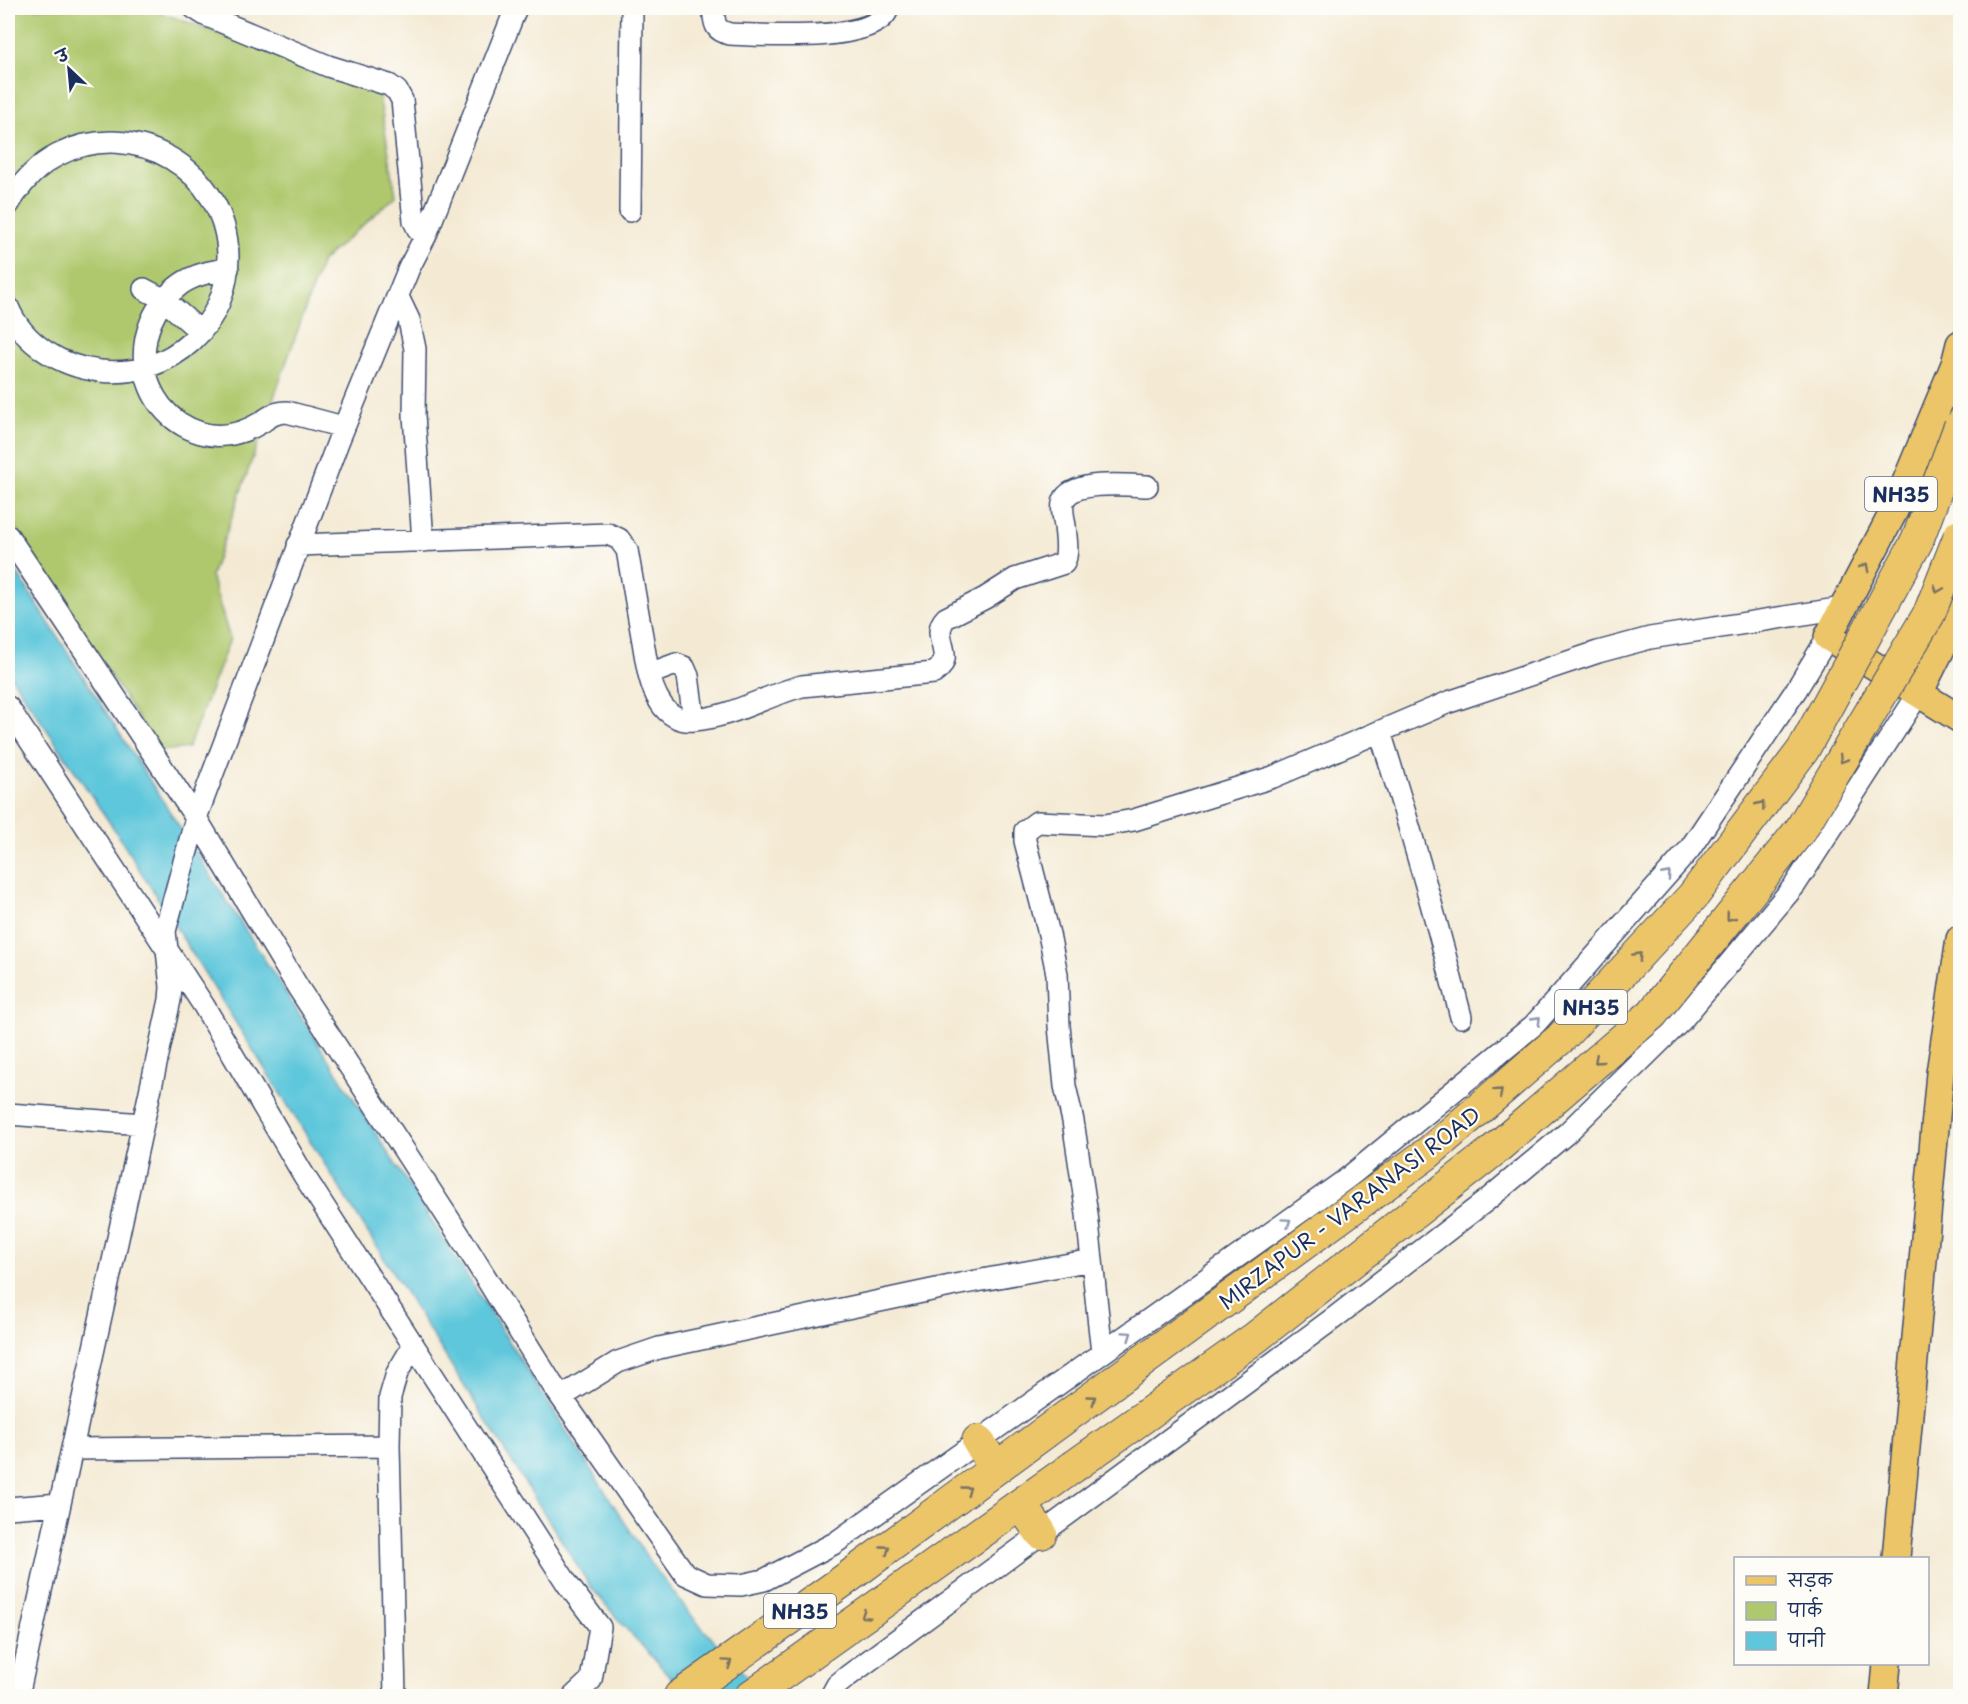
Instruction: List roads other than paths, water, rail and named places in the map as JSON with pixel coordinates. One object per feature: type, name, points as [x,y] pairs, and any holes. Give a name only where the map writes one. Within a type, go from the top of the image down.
[{"type":"highway","name":"MIRZAPUR - VARANASI ROAD","points":[[680,1696],[920,1525],[1428,1153],[1561,1038],[1693,896],[1803,750],[1917,541],[1960,426]]},
{"type":"highway","name":"MIRZAPUR - VARANASI ROAD","points":[[751,1696],[1255,1338],[1493,1152],[1652,1014],[1802,829],[1929,614],[1960,535]]},
{"type":"highway","points":[[978,1442],[996,1468]]},
{"type":"highway","points":[[1021,1504],[1041,1533]]},
{"type":"main road","name":"NH35","points":[[1828,637],[1894,510],[1955,364],[1960,344]]},
{"type":"main road","points":[[1919,693],[1960,611]]},
{"type":"main road","points":[[1828,637],[1960,719]]},
{"type":"main road","points":[[1896,1557],[1940,1073],[1960,939]]},
{"type":"main road","points":[[1884,1696],[1887,1665]]},
{"type":"street","points":[[194,8],[205,15],[328,66],[389,85],[397,91],[402,100],[414,221],[418,231],[425,237]]},
{"type":"street","points":[[18,1696],[170,1000],[171,987],[165,939],[194,825],[297,545],[398,297],[425,237],[516,8]]},
{"type":"street","points":[[630,211],[632,8]]},
{"type":"street","points":[[712,8],[716,27],[721,32],[816,35],[837,34],[877,21],[888,8]]},
{"type":"street","points":[[8,205],[19,187],[37,168],[58,155],[81,146],[123,142],[155,150],[177,161],[196,177],[212,197],[223,220],[228,244],[228,269],[224,292],[201,333],[184,348],[165,360],[144,368],[114,373],[83,369],[54,358],[30,339],[11,315],[8,307]]},
{"type":"street","points":[[228,269],[205,272],[182,282],[163,299],[153,315],[146,333],[143,352],[144,368],[152,391],[164,409],[181,423],[201,432],[222,437],[260,423],[279,412],[344,428]]},
{"type":"street","points":[[144,289],[163,299],[201,333]]},
{"type":"street","points":[[398,297],[409,320],[415,349],[414,415],[423,541]]},
{"type":"street","points":[[297,545],[608,534],[619,539],[627,550],[649,674],[660,702],[671,715],[684,720],[694,720],[718,716],[747,707],[782,691],[802,686],[934,673],[942,668],[945,659],[940,631],[941,623],[946,618],[1015,579],[1064,563],[1067,557],[1067,546],[1063,507],[1070,493],[1083,488],[1111,485],[1147,486]]},
{"type":"street","points":[[8,536],[452,1223],[561,1397],[685,1574],[707,1584],[741,1585],[764,1580],[835,1543],[1344,1181],[1534,1025],[1689,850],[1796,690],[1828,637]]},
{"type":"street","points":[[1102,1353],[1073,1121],[1065,1086],[1057,974],[1025,841],[1025,831],[1037,822],[1105,825],[1134,820],[1273,777],[1449,702],[1598,652],[1650,638],[1843,608]]},
{"type":"street","points":[[649,674],[676,664],[684,667],[688,676],[694,720]]},
{"type":"street","points":[[831,1696],[837,1685],[848,1676],[1334,1318],[1487,1200],[1568,1132],[1681,1021],[1795,885],[1919,693]]},
{"type":"street","points":[[8,707],[165,939],[303,1174],[568,1585],[600,1628],[591,1680],[574,1696]]},
{"type":"street","points":[[1380,732],[1426,884],[1461,1017]]},
{"type":"street","points":[[8,1114],[143,1124]]},
{"type":"street","points":[[561,1397],[618,1362],[659,1348],[960,1284],[1092,1260]]},
{"type":"street","points":[[395,1696],[388,1446],[390,1396],[397,1373],[413,1346]]},
{"type":"street","points":[[72,1449],[388,1446]]},
{"type":"street","points":[[8,1508],[60,1504]]},
{"type":"water","points":[[8,559],[652,1565],[695,1620],[765,1696],[688,1696],[590,1586],[114,829],[8,672]]}]
